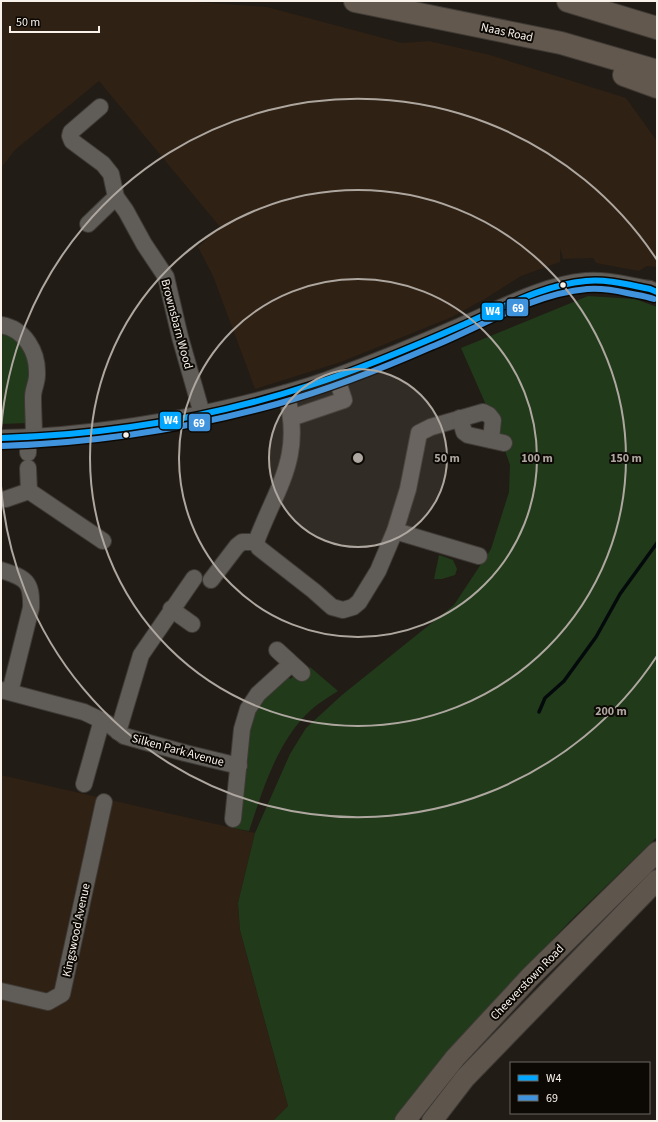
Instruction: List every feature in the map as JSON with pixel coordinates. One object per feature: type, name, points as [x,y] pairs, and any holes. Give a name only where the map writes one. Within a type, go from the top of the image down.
[{"type":"highway","name":"Naas Road","points":[[355,1],[561,43],[657,71]]},
{"type":"highway","points":[[568,1],[657,28]]},
{"type":"highway","points":[[446,19],[657,87]]},
{"type":"main road","name":"Cheeverstown Road","points":[[405,1121],[455,1058],[530,977],[657,852]]},
{"type":"main road","name":"Cheeverstown Road","points":[[432,1121],[465,1078],[657,880]]},
{"type":"street","name":"Brownsbarn Wood","points":[[100,107],[71,132],[70,136],[72,141],[103,164],[111,174],[116,197],[126,210],[144,244],[166,277],[180,337],[202,414]]},
{"type":"street","points":[[88,224],[116,197]]},
{"type":"street","points":[[1,438],[29,449],[202,414],[286,393],[327,380],[442,334],[523,298],[559,286],[587,281],[650,289],[657,292]]},
{"type":"street","points":[[1,325],[10,326],[26,339],[34,351],[37,363],[37,377],[33,396],[29,449],[29,491]]},
{"type":"street","points":[[291,418],[344,400],[339,385]]},
{"type":"street","points":[[286,393],[291,418],[291,444],[285,476],[256,542],[259,548],[332,607],[343,610],[353,607],[358,602],[378,571],[395,530],[408,489],[419,433],[460,418],[483,412],[489,415],[493,420],[498,442],[468,436],[464,432],[460,418]]},
{"type":"street","points":[[6,499],[29,491]]},
{"type":"street","points":[[29,491],[103,541]]},
{"type":"street","points":[[395,530],[479,556]]},
{"type":"street","points":[[211,580],[237,546],[242,542],[256,542]]},
{"type":"street","name":"Silken Park Avenue","points":[[1,570],[13,574],[27,582],[31,594],[31,608],[5,691],[84,712],[102,720],[124,736],[239,766]]},
{"type":"street","name":"Silken Park Avenue","points":[[118,732],[141,655],[171,609],[194,578]]},
{"type":"street","points":[[171,609],[192,624]]},
{"type":"street","points":[[233,819],[242,729],[248,709],[258,694],[297,668],[277,650]]},
{"type":"street","points":[[84,784],[102,720]]},
{"type":"street","name":"Kingswood Avenue","points":[[1,991],[48,1002],[62,994],[104,802]]},
{"type":"shaded area","points":[[1,1],[182,1],[267,7],[402,43],[429,41],[490,55],[626,98],[657,141],[657,267],[647,266],[639,271],[596,263],[593,258],[563,259],[560,248],[560,262],[521,276],[452,317],[341,362],[255,389],[213,276],[198,247],[220,227],[99,81],[15,150],[1,168]]},
{"type":"shaded area","points":[[1,775],[255,833],[238,903],[240,930],[288,1106],[273,1121],[1,1121]]},
{"type":"green space","points":[[588,296],[635,299],[657,307],[657,837],[570,921],[514,981],[394,1121],[273,1121],[288,1106],[240,930],[238,903],[255,833],[290,754],[306,728],[342,695],[454,605],[491,549],[509,492],[510,465],[501,439],[461,348]]},
{"type":"green space","points":[[1,332],[18,338],[30,359],[27,423],[1,424]]},
{"type":"green space","points":[[439,555],[453,560],[457,569],[455,575],[442,579],[434,579]]},
{"type":"green space","points":[[310,667],[338,691],[312,709],[300,721],[290,735],[266,782],[249,831],[233,828],[239,812],[244,743],[258,704],[286,675],[290,679],[295,675],[299,678]]},
{"type":"waterway","points":[[539,712],[545,698],[564,681],[596,637],[620,594],[657,543]]},
{"type":"transit line","name":"W4","points":[[1,438],[79,433],[158,423],[235,407],[273,397],[370,364],[524,298],[570,283],[586,281],[610,282],[650,289],[657,292]]},
{"type":"transit line","name":"69","points":[[1,446],[71,442],[140,433],[209,421],[277,404],[316,392],[374,371],[450,339],[507,312],[546,297],[567,292],[587,289],[602,289],[654,299]]}]
